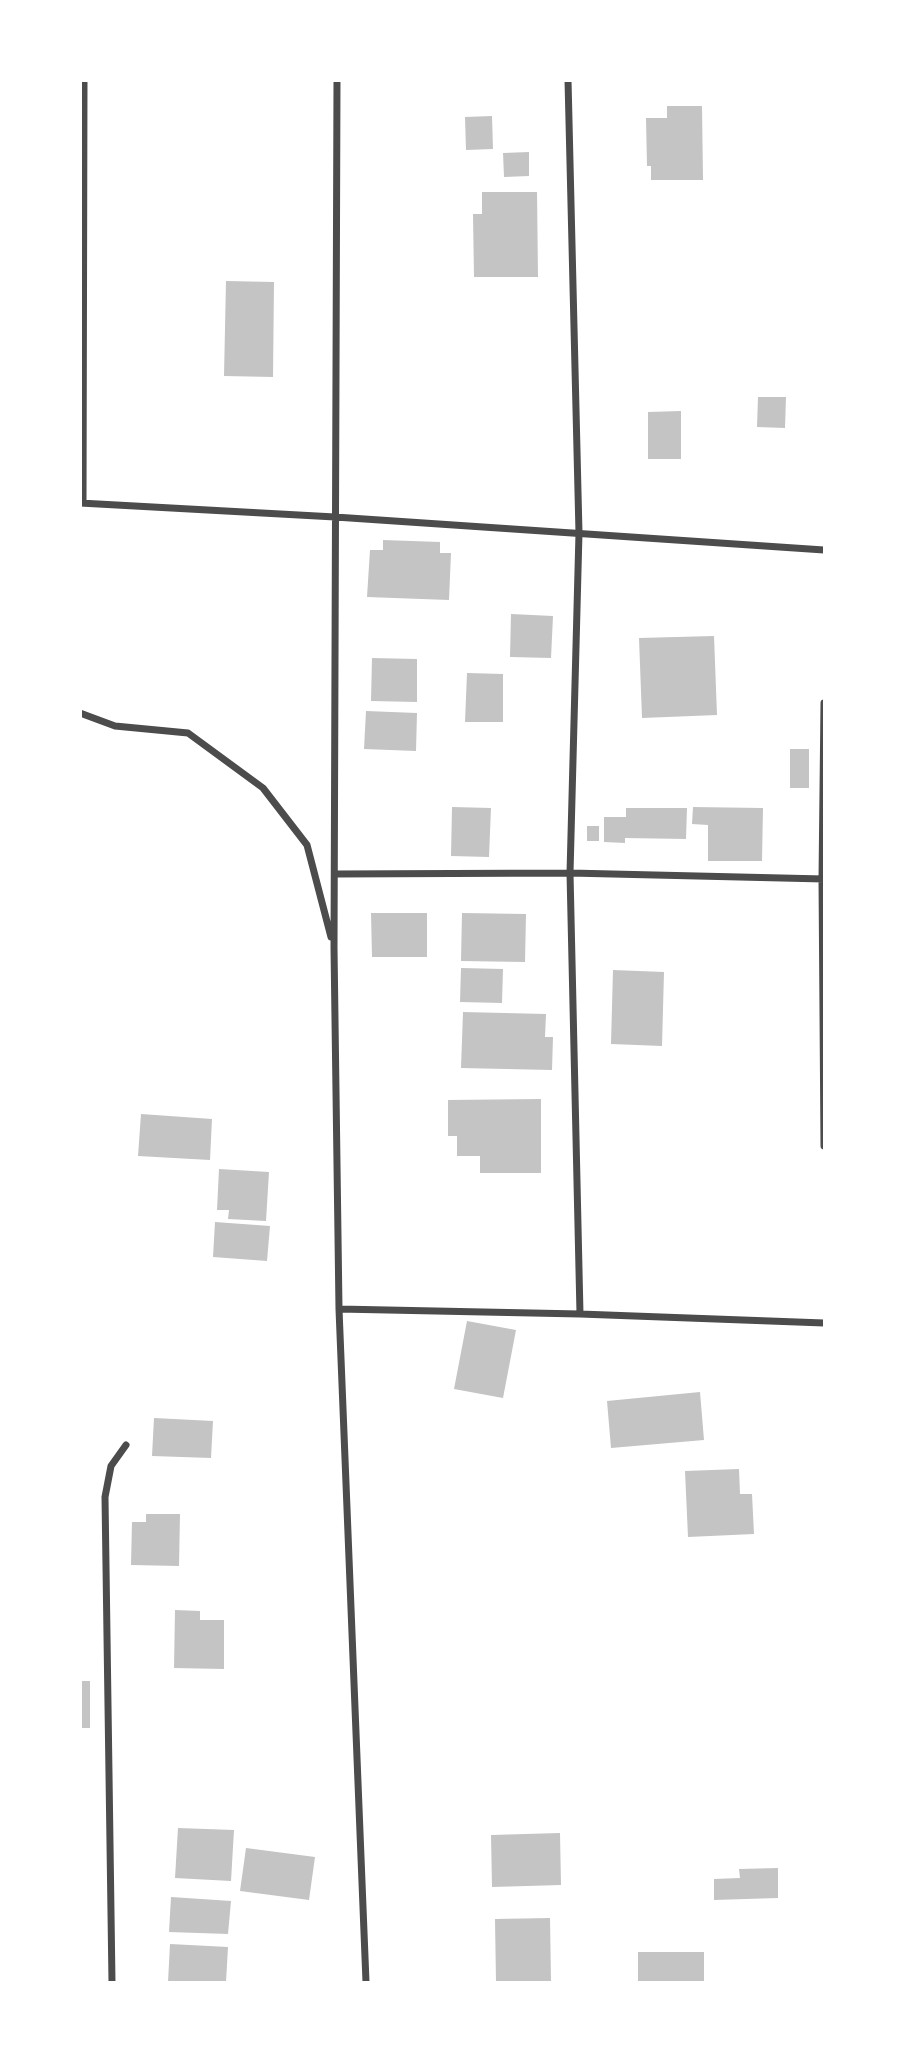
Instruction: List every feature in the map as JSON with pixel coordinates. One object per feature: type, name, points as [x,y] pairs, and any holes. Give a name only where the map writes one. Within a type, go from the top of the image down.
[{"type":"street","points":[[84,80],[82,503],[824,550]]},
{"type":"street","points":[[337,80],[334,947],[339,1309],[366,1983]]},
{"type":"street","points":[[568,80],[579,533],[570,873],[580,1314]]},
{"type":"street","points":[[824,703],[824,1146]]},
{"type":"street","points":[[80,713],[116,726],[188,733],[264,788],[307,845],[334,947]]},
{"type":"street","points":[[335,874],[570,873],[823,879]]},
{"type":"street","points":[[339,1309],[580,1314],[824,1324]]},
{"type":"street","points":[[112,1983],[104,1497],[111,1466],[126,1445]]},
{"type":"building","points":[[667,106],[702,106],[703,180],[651,180],[651,166],[647,166],[646,118],[667,118]]},
{"type":"building","points":[[492,116],[493,149],[466,150],[465,117]]},
{"type":"building","points":[[529,152],[529,176],[504,177],[503,153]]},
{"type":"building","points":[[482,192],[537,192],[538,277],[474,277],[473,214],[482,214]]},
{"type":"building","points":[[226,281],[274,282],[273,377],[224,376]]},
{"type":"building","points":[[758,397],[786,397],[785,428],[757,427]]},
{"type":"building","points":[[681,411],[681,459],[648,459],[648,412]]},
{"type":"building","points":[[383,540],[440,542],[440,553],[451,553],[449,600],[367,597],[370,550],[383,550]]},
{"type":"building","points":[[511,614],[553,616],[551,658],[510,657]]},
{"type":"building","points":[[714,636],[717,715],[642,718],[639,638]]},
{"type":"building","points":[[372,658],[417,659],[417,702],[371,701]]},
{"type":"building","points":[[467,673],[503,674],[503,722],[465,722]]},
{"type":"building","points":[[366,711],[417,713],[416,751],[364,749]]},
{"type":"building","points":[[790,749],[809,749],[809,788],[790,788]]},
{"type":"building","points":[[452,807],[491,808],[489,857],[451,856]]},
{"type":"building","points":[[693,807],[763,808],[762,861],[708,861],[708,825],[692,824]]},
{"type":"building","points":[[626,808],[687,808],[686,839],[625,838],[625,843],[604,842],[604,817],[626,817]]},
{"type":"building","points":[[587,826],[599,826],[599,841],[587,841]]},
{"type":"building","points":[[371,913],[427,913],[427,957],[372,957]]},
{"type":"building","points":[[462,913],[526,914],[525,962],[461,961]]},
{"type":"building","points":[[461,968],[503,969],[502,1003],[460,1002]]},
{"type":"building","points":[[613,970],[664,972],[662,1046],[611,1044]]},
{"type":"building","points":[[463,1012],[546,1014],[545,1037],[553,1037],[552,1070],[461,1068]]},
{"type":"building","points":[[541,1099],[541,1173],[480,1173],[480,1156],[457,1156],[457,1136],[448,1136],[448,1100]]},
{"type":"building","points":[[141,1114],[212,1119],[210,1160],[138,1156]]},
{"type":"building","points":[[219,1169],[269,1172],[266,1221],[228,1219],[229,1210],[217,1210]]},
{"type":"building","points":[[215,1222],[270,1226],[267,1261],[213,1257]]},
{"type":"building","points":[[467,1321],[516,1330],[503,1398],[454,1389]]},
{"type":"building","points":[[700,1392],[704,1440],[611,1448],[607,1401]]},
{"type":"building","points":[[154,1418],[213,1421],[211,1458],[152,1456]]},
{"type":"building","points":[[739,1469],[740,1494],[752,1494],[754,1534],[688,1537],[685,1471]]},
{"type":"building","points":[[146,1514],[180,1514],[179,1566],[131,1565],[132,1522],[146,1522]]},
{"type":"building","points":[[175,1610],[200,1611],[200,1620],[224,1620],[224,1669],[174,1668]]},
{"type":"building","points":[[80,1681],[90,1681],[90,1728],[80,1728]]},
{"type":"building","points":[[178,1828],[234,1830],[231,1881],[175,1878]]},
{"type":"building","points":[[560,1833],[561,1885],[492,1887],[491,1835]]},
{"type":"building","points":[[246,1848],[315,1857],[309,1900],[240,1891]]},
{"type":"building","points":[[778,1868],[778,1898],[714,1900],[714,1879],[740,1878],[739,1869]]},
{"type":"building","points":[[171,1897],[231,1901],[228,1934],[169,1932]]},
{"type":"building","points":[[550,1918],[551,1982],[496,1982],[495,1919]]},
{"type":"building","points":[[170,1944],[228,1947],[226,1982],[168,1982]]},
{"type":"building","points":[[638,1952],[704,1952],[704,1982],[638,1982]]}]
